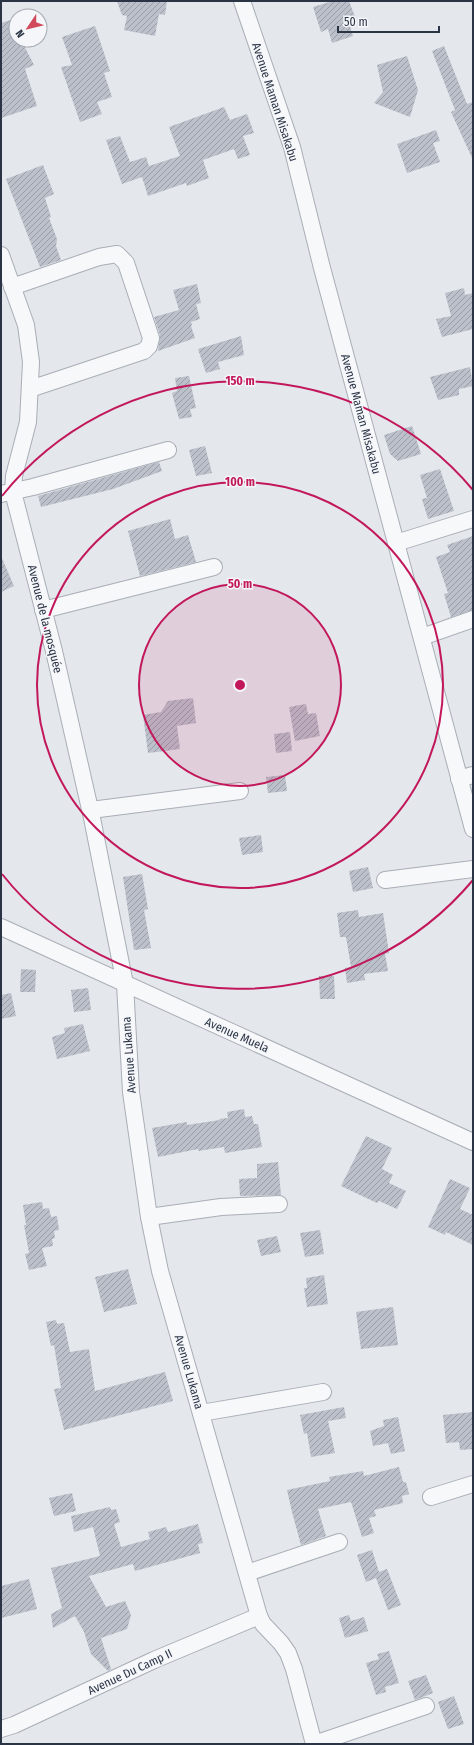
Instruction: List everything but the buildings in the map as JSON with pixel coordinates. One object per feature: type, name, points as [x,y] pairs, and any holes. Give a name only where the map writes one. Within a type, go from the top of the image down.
[{"type":"street","name":"Avenue Maman Misakabu","points":[[242,1],[292,147],[322,268],[396,543],[422,637],[466,777],[473,829]]},
{"type":"street","points":[[12,287],[104,256],[117,254],[126,263],[151,338],[149,346],[144,351],[30,389]]},
{"type":"street","name":"Avenue de la mosquée","points":[[1,255],[26,325],[31,362],[28,422],[14,476],[7,493],[43,610],[90,810],[124,984]]},
{"type":"street","points":[[7,493],[168,450]]},
{"type":"street","points":[[396,543],[473,519]]},
{"type":"street","points":[[43,610],[214,567]]},
{"type":"street","points":[[422,637],[473,619]]},
{"type":"street","points":[[90,810],[240,791]]},
{"type":"street","points":[[385,880],[473,869]]},
{"type":"street","name":"Avenue Muela","points":[[1,926],[124,984],[473,1142]]},
{"type":"street","name":"Avenue Lukama","points":[[124,984],[131,1092],[149,1217],[160,1271],[259,1616],[262,1624],[281,1643],[288,1653],[294,1669],[314,1744]]},
{"type":"street","points":[[149,1217],[221,1207],[279,1204]]},
{"type":"street","points":[[201,1413],[323,1392]]},
{"type":"street","points":[[431,1497],[473,1484]]},
{"type":"street","points":[[247,1574],[339,1542]]},
{"type":"street","name":"Avenue Du Camp II","points":[[1,1729],[21,1722],[154,1660],[259,1616]]},
{"type":"street","points":[[314,1744],[426,1706]]}]
